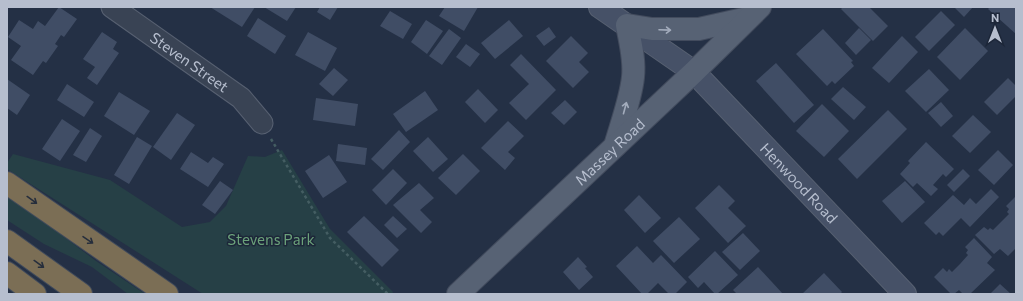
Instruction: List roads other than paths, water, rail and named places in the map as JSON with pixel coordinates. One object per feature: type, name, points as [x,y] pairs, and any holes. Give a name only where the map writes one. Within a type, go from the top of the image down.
[{"type":"highway","points":[[7,182],[164,291]]},
{"type":"highway","points":[[7,241],[81,294]]},
{"type":"highway","points":[[7,274],[35,294]]},
{"type":"main road","name":"Henwood Road","points":[[600,7],[694,72],[905,294]]},
{"type":"main road","points":[[615,146],[632,86],[633,76],[633,54],[627,25],[652,29],[699,29],[708,28],[755,12]]},
{"type":"main road","name":"Massey Road","points":[[458,294],[694,72],[755,12]]},
{"type":"street","name":"Steven Street","points":[[112,7],[241,98],[262,123]]},
{"type":"park label","name":"Stevens Park","points":[[271,239]]}]
